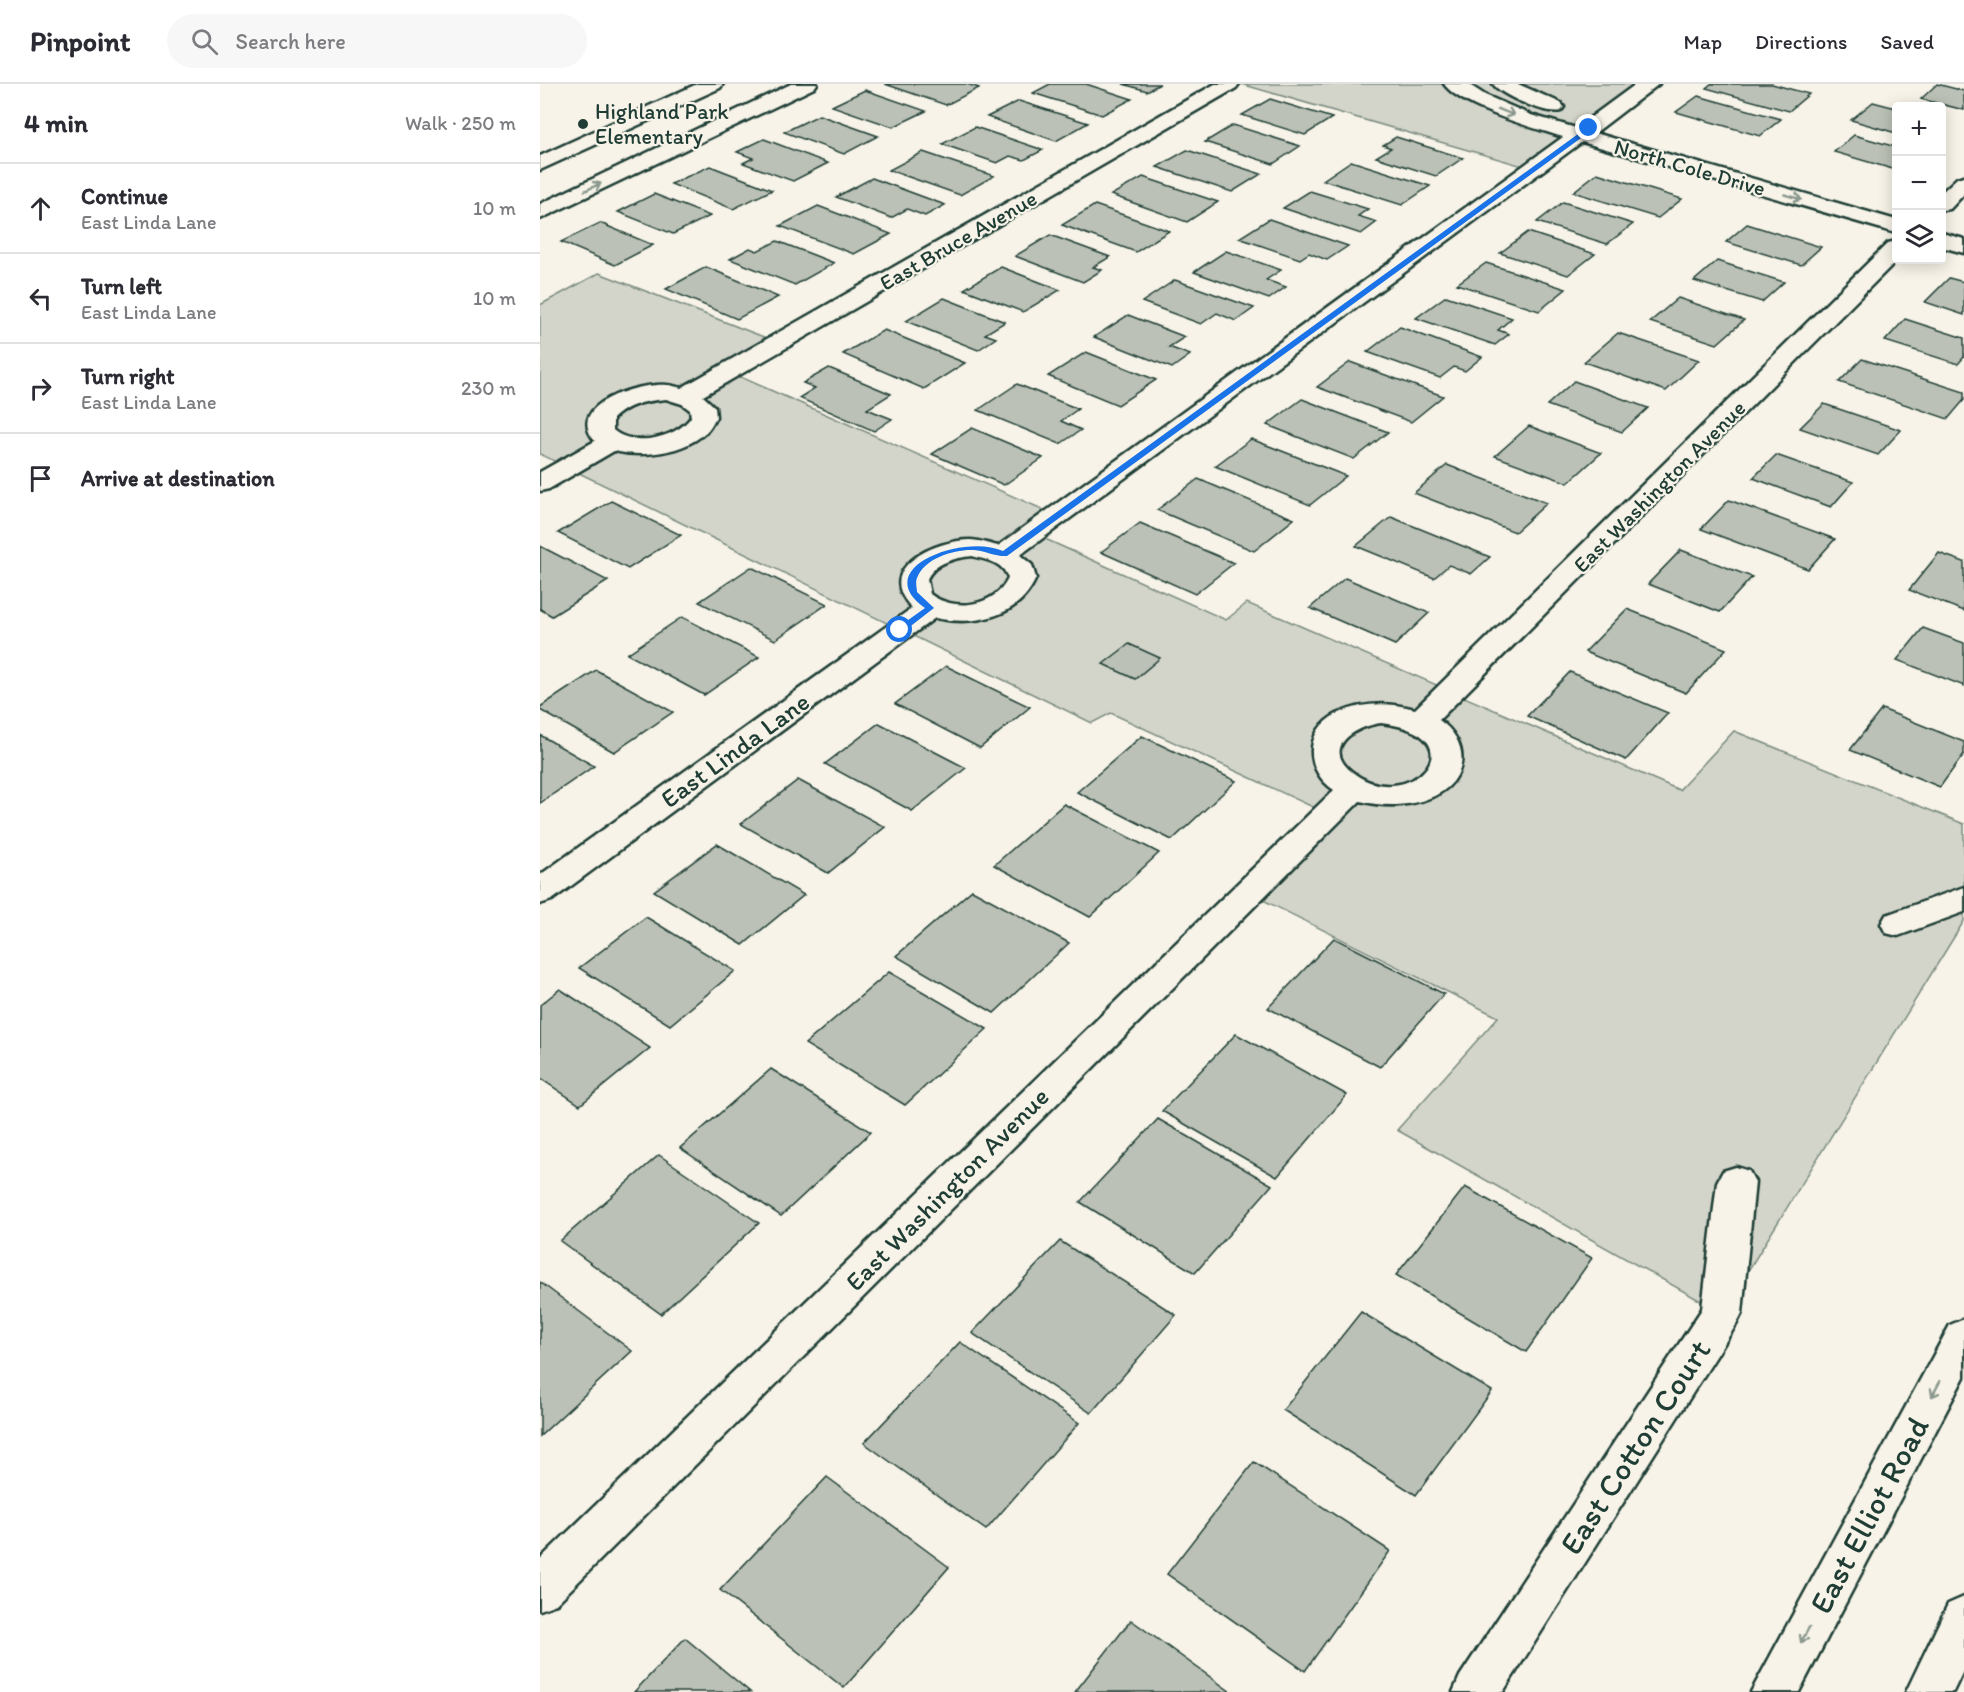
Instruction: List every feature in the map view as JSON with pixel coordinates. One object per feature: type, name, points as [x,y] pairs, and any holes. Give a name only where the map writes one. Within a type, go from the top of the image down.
[{"type":"street","points":[[540,164],[713,84]]},
{"type":"street","points":[[540,212],[807,84]]},
{"type":"street","name":"East Bruce Avenue","points":[[686,396],[1229,84]]},
{"type":"street","name":"North Cole Drive","points":[[1454,84],[1500,109],[1589,128],[1892,226]]},
{"type":"street","name":"North Cole Drive","points":[[1503,84],[1550,106],[1589,128],[1622,127]]},
{"type":"street","points":[[1004,554],[1649,84]]},
{"type":"street","points":[[1946,217],[1964,182]]},
{"type":"street","points":[[1946,224],[1964,246]]},
{"type":"street","name":"East Washington Avenue","points":[[1420,722],[1892,252]]},
{"type":"street","points":[[667,392],[686,396],[697,402],[704,411],[704,418],[693,432],[662,446],[643,448],[622,446],[612,442],[601,434],[598,425],[610,408],[624,400],[649,393],[667,392]]},
{"type":"street","points":[[540,483],[612,442]]},
{"type":"street","points":[[972,548],[1004,554],[1018,564],[1023,574],[1022,583],[1017,592],[1006,603],[968,614],[949,614],[930,608],[913,592],[912,579],[920,567],[932,558],[951,550],[972,548]]},
{"type":"street","name":"East Linda Lane","points":[[540,892],[930,608]]},
{"type":"street","points":[[1381,713],[1404,716],[1420,722],[1440,736],[1447,749],[1447,762],[1441,774],[1425,787],[1409,793],[1383,795],[1354,788],[1332,773],[1324,755],[1327,739],[1340,725],[1358,717],[1381,713]]},
{"type":"street","name":"East Washington Avenue","points":[[540,1589],[1354,788]]},
{"type":"street","points":[[1898,924],[1964,899]]},
{"type":"street","name":"East Cotton Court","points":[[1476,1692],[1722,1312],[1736,1182]]},
{"type":"street","name":"East Elliot Road","points":[[1774,1692],[1964,1337]]},
{"type":"street","points":[[1929,1692],[1964,1619]]},
{"type":"shaded area","points":[[1241,84],[1649,84],[1533,169]]},
{"type":"shaded area","points":[[599,273],[779,343],[729,372],[1058,516],[1034,534],[1226,620],[1247,603],[1679,790],[1734,731],[1964,824],[1964,921],[1722,1313],[1397,1130],[1498,1017],[1249,893],[1328,814],[1111,713],[1092,723],[540,454],[540,305]]},
{"type":"building","points":[[885,84],[967,84],[979,88],[946,105]]},
{"type":"building","points":[[1050,84],[1086,84],[1132,99],[1102,115],[1033,93]]},
{"type":"building","points":[[1123,84],[1160,84],[1147,91]]},
{"type":"building","points":[[1711,84],[1772,84],[1809,94],[1789,111],[1706,88]]},
{"type":"building","points":[[1937,84],[1964,91],[1964,110],[1946,105],[1946,102],[1921,99]]},
{"type":"building","points":[[865,90],[926,111],[893,127],[832,106]]},
{"type":"building","points":[[1698,96],[1781,119],[1760,136],[1676,112]]},
{"type":"building","points":[[1270,99],[1332,118],[1305,135],[1242,115]]},
{"type":"building","points":[[1019,101],[1088,123],[1056,141],[987,117]]},
{"type":"building","points":[[1873,102],[1892,107],[1892,132],[1851,120]]},
{"type":"building","points":[[819,115],[878,136],[844,154],[784,132]]},
{"type":"building","points":[[1233,125],[1300,146],[1273,164],[1205,142]]},
{"type":"building","points":[[975,127],[1043,150],[1024,160],[1010,156],[997,163],[942,144]]},
{"type":"building","points":[[1854,135],[1892,146],[1892,169],[1834,152]]},
{"type":"building","points":[[1396,137],[1463,158],[1436,176],[1376,157],[1391,148],[1383,145]]},
{"type":"building","points":[[764,139],[828,163],[793,181],[743,163],[753,158],[737,152]]},
{"type":"building","points":[[1187,150],[1261,174],[1232,192],[1157,167]]},
{"type":"building","points":[[923,152],[994,176],[960,195],[889,170]]},
{"type":"building","points":[[1351,161],[1430,186],[1402,205],[1323,180]]},
{"type":"building","points":[[710,166],[772,190],[733,209],[671,184]]},
{"type":"building","points":[[1597,173],[1682,199],[1658,218],[1573,192]]},
{"type":"building","points":[[1143,177],[1218,202],[1187,222],[1111,195]]},
{"type":"building","points":[[872,178],[945,205],[925,216],[907,209],[891,218],[836,197]]},
{"type":"building","points":[[1310,191],[1368,209],[1358,216],[1377,222],[1361,234],[1283,208]]},
{"type":"building","points":[[654,194],[710,216],[673,234],[618,212]]},
{"type":"building","points":[[1563,202],[1633,224],[1607,244],[1537,222]]},
{"type":"building","points":[[1095,205],[1169,231],[1136,252],[1062,225]]},
{"type":"building","points":[[818,206],[891,234],[854,254],[780,226]]},
{"type":"building","points":[[1269,219],[1348,246],[1327,260],[1309,253],[1300,259],[1239,238]]},
{"type":"building","points":[[600,223],[653,245],[615,265],[561,242]]},
{"type":"building","points":[[1747,224],[1821,247],[1801,265],[1726,242]]},
{"type":"building","points":[[1528,232],[1595,254],[1568,275],[1500,253]]},
{"type":"building","points":[[1050,235],[1110,257],[1093,267],[1102,270],[1083,282],[1015,256]]},
{"type":"building","points":[[777,241],[834,263],[795,285],[730,259],[750,248],[757,251]]},
{"type":"building","points":[[1226,251],[1281,270],[1266,280],[1286,287],[1269,299],[1194,272]]},
{"type":"building","points":[[1717,261],[1784,282],[1762,302],[1694,281]]},
{"type":"building","points":[[1486,263],[1566,289],[1539,311],[1457,284]]},
{"type":"building","points":[[706,267],[778,297],[737,319],[666,289]]},
{"type":"building","points":[[1001,267],[1060,290],[1023,312],[964,289]]},
{"type":"building","points":[[1949,278],[1964,282],[1964,315],[1925,302]]},
{"type":"building","points":[[1175,280],[1254,308],[1236,321],[1217,313],[1201,324],[1142,302]]},
{"type":"building","points":[[1446,296],[1512,318],[1498,330],[1509,334],[1495,345],[1416,318]]},
{"type":"building","points":[[944,298],[1005,322],[985,334],[996,338],[978,350],[906,321]]},
{"type":"building","points":[[1678,298],[1744,320],[1717,344],[1650,322]]},
{"type":"building","points":[[1128,315],[1185,337],[1169,347],[1190,355],[1172,368],[1094,337]]},
{"type":"building","points":[[1905,319],[1964,338],[1964,357],[1958,364],[1885,341]]},
{"type":"building","points":[[1400,327],[1482,357],[1465,371],[1454,367],[1440,378],[1367,352]]},
{"type":"building","points":[[884,330],[965,363],[924,389],[843,354]]},
{"type":"building","points":[[1618,333],[1699,360],[1666,391],[1584,362]]},
{"type":"building","points":[[1086,352],[1156,380],[1118,405],[1048,376]]},
{"type":"building","points":[[1862,359],[1964,392],[1964,400],[1948,419],[1839,382]]},
{"type":"building","points":[[1350,362],[1443,396],[1411,422],[1317,387]]},
{"type":"building","points":[[829,368],[891,394],[867,409],[892,419],[874,431],[799,398],[815,388],[803,383]]},
{"type":"building","points":[[1574,381],[1648,408],[1622,432],[1547,405]]},
{"type":"building","points":[[1017,384],[1078,409],[1061,421],[1081,430],[1060,444],[978,410]]},
{"type":"building","points":[[1302,399],[1388,432],[1354,459],[1267,425]]},
{"type":"building","points":[[1824,404],[1901,430],[1878,455],[1800,428]]},
{"type":"building","points":[[1529,426],[1601,453],[1568,483],[1495,456]]},
{"type":"building","points":[[972,428],[1043,458],[1004,485],[932,454]]},
{"type":"building","points":[[1251,439],[1346,476],[1310,505],[1215,466]]},
{"type":"building","points":[[1776,455],[1853,482],[1831,507],[1753,478]]},
{"type":"building","points":[[1447,465],[1547,503],[1515,532],[1414,493]]},
{"type":"building","points":[[1198,479],[1294,519],[1254,551],[1157,510]]},
{"type":"building","points":[[1729,500],[1835,539],[1808,569],[1701,529]]},
{"type":"building","points":[[611,501],[681,535],[628,569],[558,533]]},
{"type":"building","points":[[1391,517],[1490,557],[1471,574],[1449,565],[1434,578],[1356,546]]},
{"type":"building","points":[[1140,523],[1234,563],[1195,594],[1101,552]]},
{"type":"building","points":[[540,546],[608,581],[552,616],[540,609]]},
{"type":"building","points":[[1681,550],[1752,577],[1720,612],[1648,584]]},
{"type":"building","points":[[1939,553],[1964,562],[1964,611],[1909,590]]},
{"type":"building","points":[[751,567],[827,604],[775,640],[699,602]]},
{"type":"building","points":[[1345,578],[1429,613],[1395,645],[1310,608]]},
{"type":"building","points":[[1627,609],[1726,649],[1686,693],[1585,652]]},
{"type":"building","points":[[682,617],[759,657],[704,695],[627,654]]},
{"type":"building","points":[[1923,628],[1964,643],[1964,686],[1897,660]]},
{"type":"building","points":[[1129,644],[1160,658],[1135,679],[1103,664]]},
{"type":"building","points":[[946,666],[1030,707],[980,748],[895,704]]},
{"type":"building","points":[[596,670],[673,712],[614,752],[540,710],[540,707]]},
{"type":"building","points":[[1570,672],[1668,713],[1626,760],[1527,716]]},
{"type":"building","points":[[1882,709],[1964,742],[1964,754],[1940,787],[1850,750]]},
{"type":"building","points":[[879,723],[966,768],[912,811],[825,764]]},
{"type":"building","points":[[540,735],[594,766],[540,803]]},
{"type":"building","points":[[1142,736],[1236,781],[1172,840],[1077,792]]},
{"type":"building","points":[[798,780],[885,827],[828,873],[741,824]]},
{"type":"building","points":[[1064,804],[1159,853],[1090,917],[994,865]]},
{"type":"building","points":[[717,844],[804,895],[743,945],[654,891]]},
{"type":"building","points":[[972,890],[1069,943],[994,1013],[896,956]]},
{"type":"building","points":[[646,917],[735,971],[670,1025],[579,968]]},
{"type":"building","points":[[1334,938],[1444,994],[1380,1067],[1268,1008]]},
{"type":"building","points":[[889,972],[987,1029],[905,1105],[805,1044]]},
{"type":"building","points":[[560,989],[650,1048],[580,1105],[540,1078],[540,1005]]},
{"type":"building","points":[[1236,1034],[1347,1095],[1277,1177],[1162,1111]]},
{"type":"building","points":[[771,1069],[871,1132],[781,1216],[680,1148]]},
{"type":"building","points":[[1158,1119],[1272,1185],[1195,1273],[1080,1202]]},
{"type":"building","points":[[659,1155],[759,1223],[661,1314],[560,1241]]},
{"type":"building","points":[[1465,1187],[1592,1258],[1526,1352],[1396,1275]]},
{"type":"building","points":[[1060,1241],[1176,1315],[1091,1413],[972,1333]]},
{"type":"building","points":[[540,1282],[632,1351],[540,1436]]},
{"type":"building","points":[[1361,1312],[1492,1391],[1416,1495],[1283,1410]]},
{"type":"building","points":[[960,1342],[1079,1423],[986,1530],[864,1443]]},
{"type":"building","points":[[1254,1462],[1390,1551],[1305,1671],[1167,1574]]},
{"type":"building","points":[[827,1477],[949,1567],[844,1688],[720,1590]]},
{"type":"building","points":[[1131,1620],[1231,1692],[1075,1692]]},
{"type":"building","points":[[685,1638],[750,1692],[634,1692]]},
{"type":"place","name":"Highland Park Elementary","points":[[583,124]]},
{"type":"route","points":[[900,630],[930,608],[913,592],[912,579],[920,567],[932,558],[951,550],[972,548],[1004,554],[1589,128]]}]
